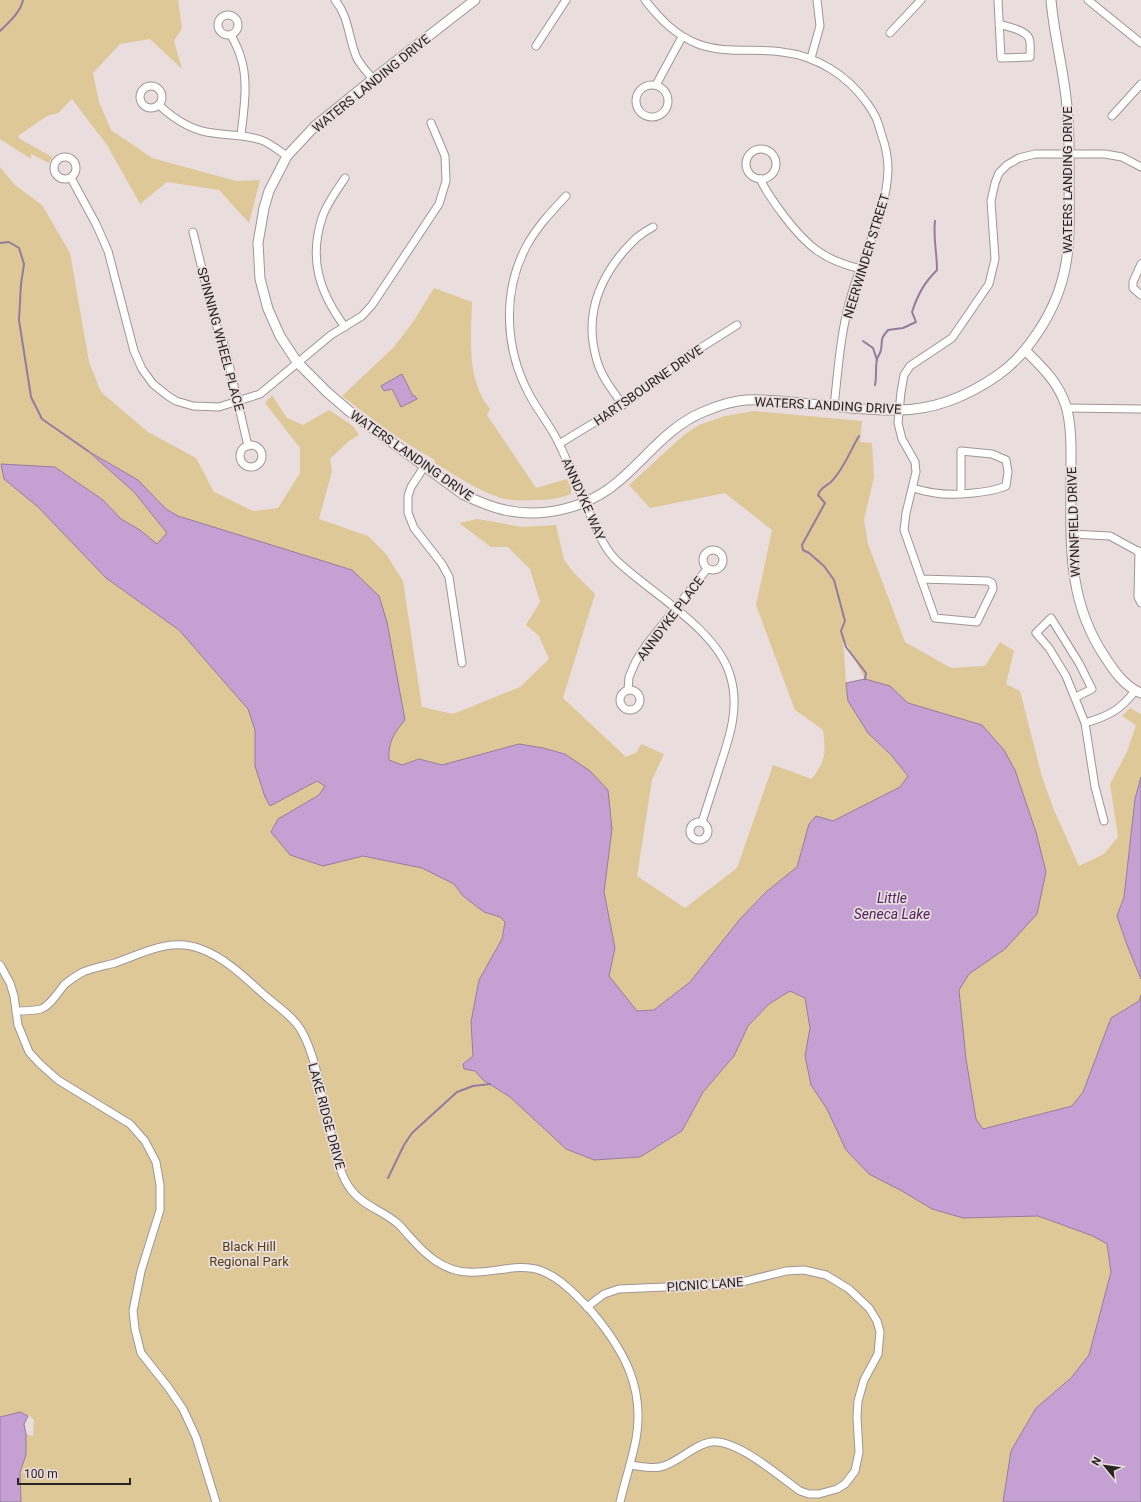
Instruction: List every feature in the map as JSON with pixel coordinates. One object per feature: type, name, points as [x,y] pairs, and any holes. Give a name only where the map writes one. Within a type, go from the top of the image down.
[{"type":"street","points":[[335,0],[341,7],[347,20],[356,56],[360,64],[372,79]]},
{"type":"street","name":"WATERS LANDING DRIVE","points":[[475,0],[372,79],[315,126],[287,156],[269,191],[264,208],[258,243],[260,279],[268,309],[280,336],[297,362],[327,392],[349,411],[464,495],[479,502],[506,511],[534,513],[553,511],[584,503],[603,493],[619,482],[665,436],[693,416],[722,404],[745,400],[770,400],[865,409],[899,410],[928,407],[944,404],[964,396],[986,384],[1004,371],[1026,351],[1050,315],[1060,292],[1066,267],[1070,236],[1067,106],[1052,20],[1051,0]]},
{"type":"street","points":[[536,46],[566,0]]},
{"type":"street","name":"NEERWINDER STREET","points":[[645,0],[667,26],[682,37],[699,44],[714,48],[782,52],[811,58],[838,72],[858,91],[875,115],[885,142],[888,167],[886,194],[849,304],[840,354],[834,406]]},
{"type":"street","points":[[811,58],[820,26],[817,0]]},
{"type":"street","points":[[890,33],[921,0]]},
{"type":"street","points":[[998,0],[1000,58],[1030,57],[1028,36],[999,24]]},
{"type":"street","points":[[1090,0],[1141,43]]},
{"type":"street","points":[[231,35],[240,55],[244,73],[245,91],[242,134]]},
{"type":"street","points":[[656,85],[682,37]]},
{"type":"street","points":[[1112,116],[1141,84]]},
{"type":"street","points":[[656,85],[665,91],[668,101],[667,106],[661,114],[650,117],[645,115],[638,108],[636,98],[641,89],[646,86],[656,85]]},
{"type":"street","points":[[159,105],[169,114],[190,127],[212,133],[242,134],[263,140],[287,156]]},
{"type":"street","points":[[71,178],[96,224],[108,251],[134,351],[142,369],[153,384],[176,401],[193,406],[219,407],[260,394],[331,335],[362,316],[372,305],[439,204],[446,181],[445,156],[431,123]]},
{"type":"street","points":[[760,179],[765,179],[774,173],[776,163],[772,154],[763,149],[754,151],[748,158],[746,163],[747,168],[752,176],[760,179],[767,194],[799,235],[812,247],[827,257],[844,265],[861,269]]},
{"type":"street","points":[[921,579],[988,581],[992,584],[993,589],[977,622],[935,618],[921,579],[904,530],[906,513],[916,472],[915,462],[899,432],[898,423],[904,375],[910,366],[952,338],[989,284],[995,259],[992,201],[995,183],[999,173],[1007,165],[1019,158],[1035,154],[1105,154],[1122,157],[1141,166]]},
{"type":"street","points":[[345,178],[324,214],[318,232],[316,252],[317,271],[322,290],[333,312],[345,327]]},
{"type":"street","name":"ANNDYKE WAY","points":[[566,196],[542,222],[526,248],[514,277],[509,309],[511,342],[519,372],[529,394],[560,444],[584,503],[602,541],[615,559],[701,630],[719,651],[730,674],[735,700],[732,730],[702,822]]},
{"type":"street","points":[[623,405],[606,381],[596,358],[591,331],[593,307],[602,283],[614,263],[639,234],[653,227]]},
{"type":"street","name":"SPINNING WHEEL PLACE","points":[[193,232],[215,322],[225,347],[248,446]]},
{"type":"street","points":[[1141,264],[1133,282],[1133,288],[1141,294]]},
{"type":"street","name":"HARTSBOURNE DRIVE","points":[[560,444],[623,405],[686,357],[737,326]]},
{"type":"street","name":"WYNNFIELD DRIVE","points":[[1026,351],[1052,377],[1061,392],[1066,408],[1070,434],[1071,534],[1073,574],[1076,591],[1088,627],[1098,647],[1108,663],[1121,678],[1138,692],[1141,702]]},
{"type":"street","points":[[1066,408],[1141,408]]},
{"type":"street","points":[[913,488],[935,493],[961,493],[998,489],[1006,486],[1008,472],[1006,460],[992,454],[961,450],[961,493]]},
{"type":"street","points":[[424,467],[411,487],[408,496],[408,513],[414,528],[442,564],[449,577],[462,663]]},
{"type":"street","points":[[1071,534],[1110,536],[1140,552],[1138,597],[1141,603]]},
{"type":"street","name":"ANNDYKE PLACE","points":[[628,690],[629,677],[636,661],[647,644],[707,569]]},
{"type":"street","points":[[1076,697],[1092,689],[1079,663],[1051,618],[1036,633],[1049,648],[1066,676],[1076,697],[1085,723],[1095,787],[1104,821]]},
{"type":"street","points":[[1085,723],[1108,716],[1138,692]]},
{"type":"street","name":"LAKE RIDGE DRIVE","points":[[16,1011],[41,1009],[47,1005],[67,982],[84,972],[167,945],[184,944],[199,948],[214,955],[237,971],[292,1019],[301,1030],[311,1054],[318,1078],[340,1168],[350,1187],[360,1198],[398,1223],[426,1255],[448,1269],[469,1272],[525,1267],[542,1271],[555,1277],[587,1307],[616,1343],[626,1361],[634,1383],[638,1422],[636,1440],[620,1502]]},
{"type":"street","points":[[0,965],[10,983],[14,996],[18,1025],[29,1052],[58,1080],[130,1124],[145,1141],[156,1162],[160,1185],[160,1210],[140,1271],[133,1311],[135,1330],[141,1353],[168,1386],[183,1409],[196,1437],[216,1502]]},
{"type":"street","name":"PICNIC LANE","points":[[587,1307],[604,1294],[619,1289],[734,1284],[786,1271],[804,1270],[826,1275],[849,1288],[869,1308],[877,1321],[880,1332],[878,1354],[864,1380],[858,1401],[858,1463],[855,1471],[845,1484],[837,1489],[819,1494],[809,1494],[800,1491],[741,1448],[718,1442],[696,1446],[667,1465],[660,1467],[650,1468],[630,1465]]},
{"type":"green space","points":[[0,0],[178,0],[182,28],[174,41],[182,69],[150,39],[120,44],[93,73],[99,102],[111,130],[152,158],[236,181],[260,180],[249,223],[219,190],[167,182],[140,204],[107,145],[72,99],[58,113],[47,116],[18,136],[20,139],[52,157],[49,163],[31,154],[31,159],[0,139]]},
{"type":"green space","name":"Black Hill Regional Park","points":[[0,167],[15,185],[42,205],[70,253],[89,362],[101,392],[148,432],[196,458],[214,492],[253,511],[278,508],[300,473],[300,448],[265,403],[272,395],[287,418],[303,425],[329,410],[353,426],[359,435],[349,441],[330,459],[332,471],[319,519],[368,536],[386,554],[403,581],[422,707],[453,714],[520,687],[549,659],[539,636],[526,625],[540,602],[530,569],[508,547],[491,547],[459,523],[478,519],[522,527],[556,525],[564,560],[575,574],[595,594],[563,698],[626,757],[637,752],[641,744],[664,754],[652,780],[637,876],[685,908],[737,868],[773,765],[812,779],[820,766],[825,751],[823,730],[795,710],[756,605],[772,530],[725,493],[650,508],[629,485],[684,435],[699,425],[725,416],[754,411],[862,421],[860,442],[872,443],[874,477],[864,520],[868,544],[905,642],[951,668],[985,666],[1000,642],[1014,651],[1006,684],[1020,691],[1042,777],[1054,810],[1079,866],[1104,854],[1118,837],[1110,784],[1127,752],[1136,725],[1122,716],[1130,708],[1141,714],[1141,777],[1135,799],[1124,897],[1117,916],[1141,979],[1141,995],[1139,1001],[1111,1018],[1083,1092],[1072,1106],[983,1129],[976,1119],[973,1102],[969,1096],[959,990],[969,974],[1005,949],[981,725],[908,703],[890,686],[865,679],[843,637],[848,701],[909,776],[900,787],[833,821],[809,824],[797,867],[766,892],[740,919],[690,982],[654,1010],[637,1011],[609,976],[615,948],[604,892],[608,857],[565,753],[519,744],[441,766],[419,759],[402,765],[389,760],[390,746],[352,570],[178,516],[166,509],[147,489],[91,453],[134,492],[167,533],[157,544],[140,530],[121,519],[103,500],[55,467],[1,464],[4,479],[38,507],[106,578],[179,630],[248,709],[255,730],[255,766],[270,806],[317,781],[326,786],[319,795],[278,819],[346,860],[363,856],[422,868],[454,884],[463,896],[484,912],[500,917],[505,922],[502,939],[479,980],[471,1022],[473,1057],[463,1063],[465,1069],[475,1071],[483,1080],[510,1097],[566,1149],[594,1160],[640,1157],[682,1132],[703,1092],[734,1056],[748,1026],[769,1004],[790,991],[806,999],[810,1028],[805,1056],[811,1085],[827,1109],[902,1191],[932,1209],[950,1214],[989,1217],[1038,1216],[1093,1236],[1107,1244],[1111,1272],[1089,1355],[1071,1378],[1036,1408],[1011,1451],[1003,1502],[21,1502],[20,1472],[26,1455],[26,1434],[33,1436],[34,1420],[29,1415],[28,1416],[20,1412],[0,1417]]},
{"type":"green space","points":[[434,288],[472,302],[471,344],[473,371],[482,397],[490,409],[487,415],[536,488],[567,479],[571,488],[571,494],[553,499],[521,501],[490,494],[465,482],[435,463],[435,460],[399,438],[342,396],[393,348],[413,322]]},
{"type":"water","points":[[402,374],[413,396],[417,399],[401,407],[392,389],[384,391],[381,386]]},
{"type":"water","name":"Little Seneca Lake","points":[[88,451],[138,480],[166,509],[178,516],[352,570],[379,596],[387,622],[405,720],[392,738],[389,760],[402,765],[419,759],[442,765],[519,744],[565,754],[590,771],[608,790],[612,829],[604,892],[615,948],[609,976],[637,1011],[654,1010],[690,982],[740,919],[766,892],[797,867],[809,824],[816,816],[833,821],[900,787],[908,776],[891,755],[868,733],[848,701],[846,683],[865,679],[890,686],[908,703],[982,725],[1004,750],[1015,770],[1036,832],[1046,872],[1037,914],[1005,949],[969,974],[959,990],[966,1059],[976,1119],[983,1129],[1072,1106],[1083,1092],[1111,1018],[1139,1001],[1141,995],[1141,1502],[1003,1502],[1011,1451],[1036,1408],[1071,1378],[1089,1355],[1111,1272],[1107,1244],[1093,1236],[1038,1216],[963,1218],[932,1209],[869,1174],[846,1150],[827,1109],[811,1085],[805,1056],[810,1028],[805,998],[790,991],[769,1004],[748,1026],[734,1056],[703,1092],[682,1131],[640,1157],[594,1160],[566,1149],[510,1097],[483,1080],[475,1071],[464,1069],[463,1064],[473,1056],[471,1022],[479,980],[502,939],[505,922],[500,917],[484,912],[463,896],[454,884],[422,868],[363,856],[323,866],[290,855],[271,832],[278,819],[319,795],[325,786],[317,781],[270,806],[265,797],[255,766],[255,730],[248,709],[179,630],[106,578],[38,507],[4,479],[1,464],[55,467],[103,500],[121,519],[140,530],[157,544],[167,533],[134,492]]},
{"type":"water","points":[[1141,777],[1141,979],[1117,916],[1124,897],[1135,799]]},
{"type":"water","points":[[20,1412],[28,1416],[24,1424],[26,1434],[26,1455],[20,1472],[21,1502],[0,1502],[0,1417]]},
{"type":"waterway","points":[[0,31],[17,13],[23,0]]},
{"type":"waterway","points":[[875,385],[876,362],[881,350],[883,336],[888,330],[903,328],[916,322],[912,312],[922,289],[937,270],[934,233],[935,221]]},
{"type":"waterway","points":[[0,243],[9,242],[19,248],[24,264],[21,284],[19,320],[31,397],[42,419],[88,451]]},
{"type":"waterway","points":[[863,341],[873,348],[877,360]]},
{"type":"waterway","points":[[859,436],[836,477],[819,493],[818,495],[825,503],[802,545],[803,550],[809,553],[824,566],[834,580],[845,621],[841,631],[846,647],[866,673],[865,679]]},
{"type":"waterway","points":[[388,1178],[404,1145],[412,1133],[457,1092],[473,1086],[490,1084]]}]
